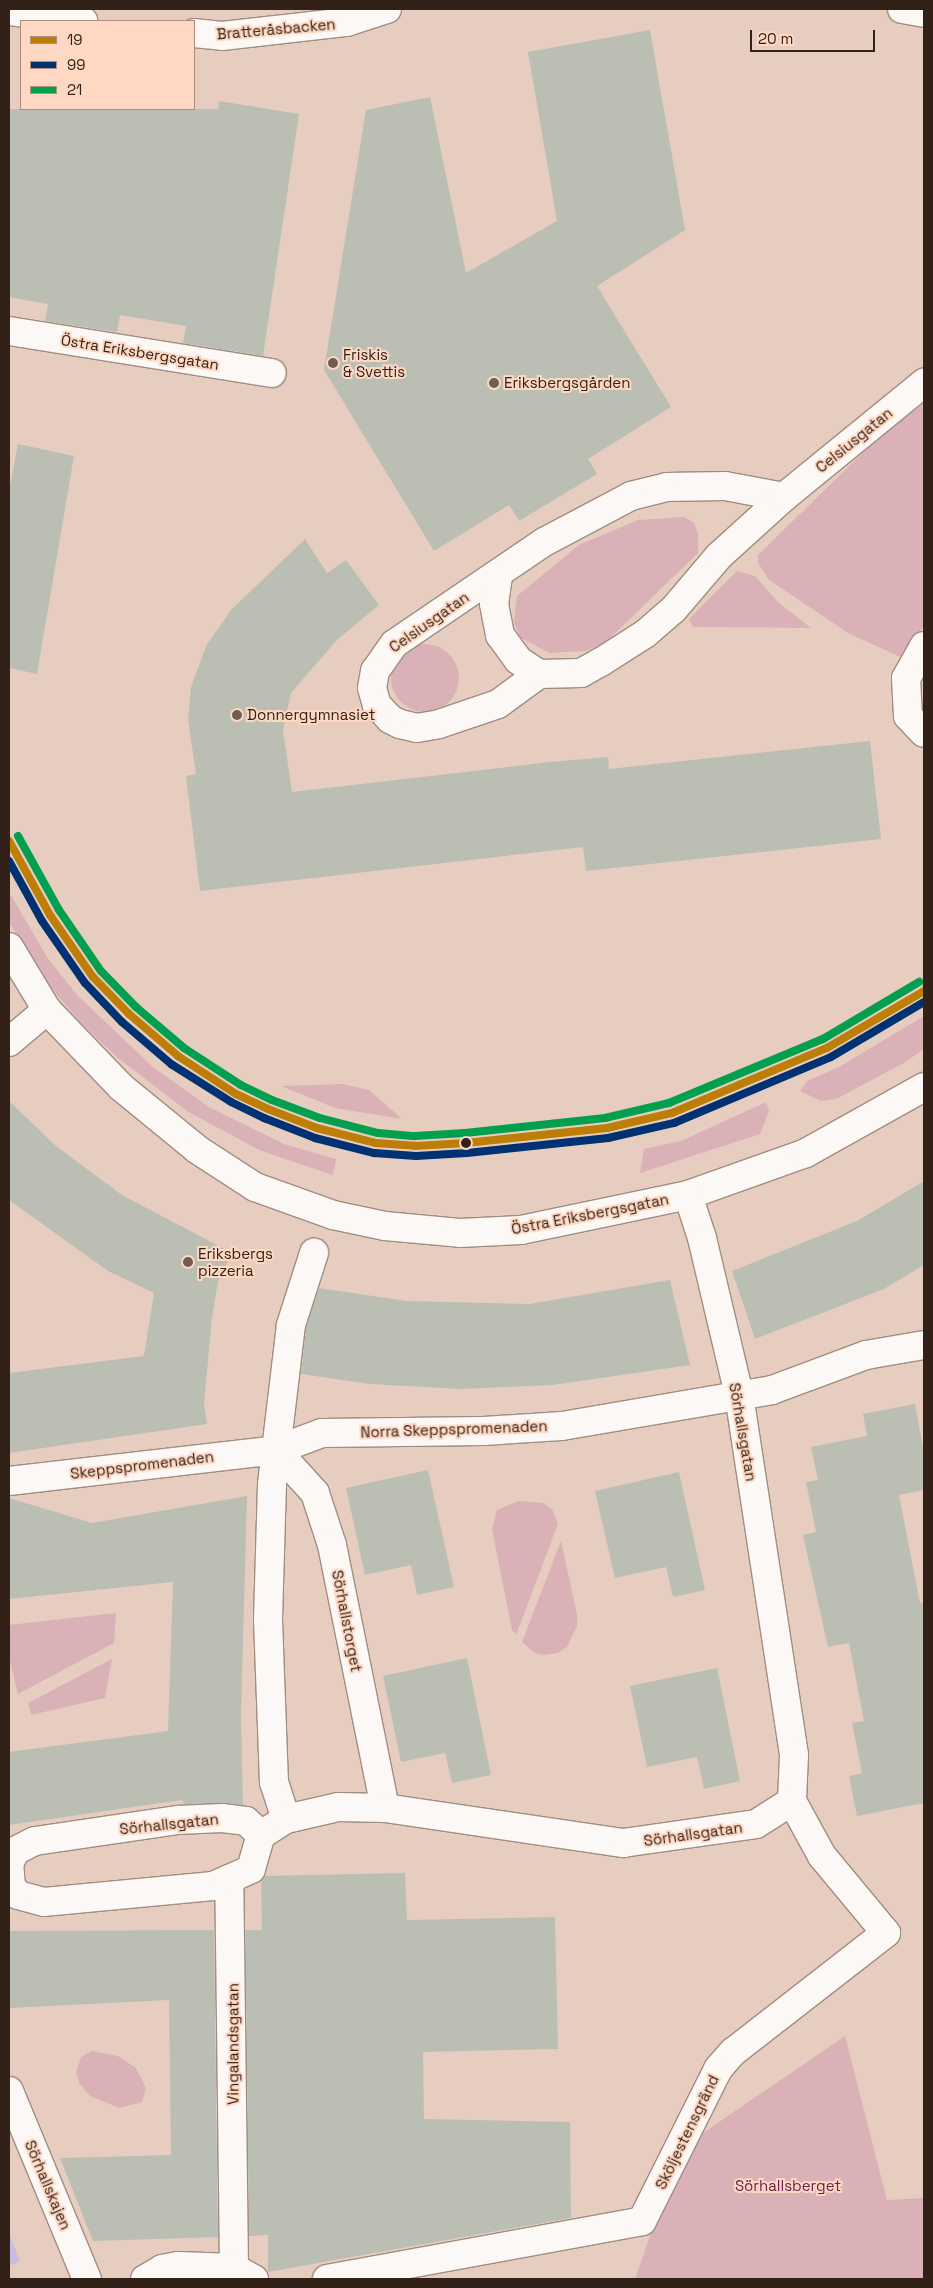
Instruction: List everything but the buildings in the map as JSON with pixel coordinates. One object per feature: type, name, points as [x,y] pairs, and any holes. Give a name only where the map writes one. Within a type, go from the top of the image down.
[{"type":"street","name":"Bratteråsbacken","points":[[195,33],[222,36],[347,22],[387,9]]},
{"type":"street","points":[[902,9],[924,13]]},
{"type":"street","points":[[9,11],[76,20]]},
{"type":"street","name":"Östra Eriksbergsgatan","points":[[9,331],[272,373]]},
{"type":"street","name":"Celsiusgatan","points":[[784,497],[725,486],[667,487],[631,496],[544,542],[498,576],[394,644],[374,671],[372,688],[377,704],[390,719],[400,724],[417,728],[439,724],[498,704],[539,674],[581,673],[645,634],[673,610],[719,556],[784,497],[924,383]]},
{"type":"street","name":"Celsiusgatan","points":[[498,576],[494,604],[500,635],[518,660],[539,674]]},
{"type":"street","points":[[924,646],[906,678],[908,716],[924,733]]},
{"type":"street","name":"Östra Eriksbergsgatan","points":[[9,947],[47,1010],[120,1087],[198,1150],[255,1186],[333,1215],[385,1226],[460,1233],[522,1230],[688,1195],[806,1153],[924,1087]]},
{"type":"street","points":[[9,1042],[47,1010]]},
{"type":"street","name":"Sörhallsgatan","points":[[229,1880],[213,1886],[44,1902],[18,1895],[9,1876],[9,1864],[15,1851],[35,1841],[178,1820],[222,1818],[246,1821],[261,1836],[286,1819],[338,1807],[385,1808],[623,1843],[756,1824],[792,1801],[794,1755],[739,1396],[702,1238],[688,1195]]},
{"type":"street","points":[[286,1819],[274,1783],[268,1619],[276,1450],[291,1325],[314,1253]]},
{"type":"street","name":"Norra Skeppspromenaden","points":[[276,1450],[322,1433],[484,1432],[562,1426],[791,1386],[866,1356],[924,1345]]},
{"type":"street","name":"Skeppspromenaden","points":[[9,1481],[276,1450]]},
{"type":"street","name":"Sörhallstorget","points":[[276,1450],[315,1493],[332,1545],[385,1808]]},
{"type":"street","name":"Sköljestensgränd","points":[[327,2279],[642,2221],[718,2069],[741,2046],[886,1933],[822,1856],[792,1801]]},
{"type":"street","points":[[229,1880],[252,1870],[261,1836]]},
{"type":"street","name":"Vingalandsgatan","points":[[229,1880],[244,2274]]},
{"type":"street","name":"Sörhallskajen","points":[[9,2091],[87,2279]]},
{"type":"street","points":[[145,2279],[162,2269],[178,2266],[244,2274]]},
{"type":"green space","points":[[924,404],[924,626],[900,657],[848,633],[769,580],[758,563],[758,555],[884,432]]},
{"type":"green space","points":[[684,517],[694,523],[698,534],[698,553],[604,644],[585,651],[550,653],[521,638],[514,623],[517,596],[579,545],[638,520]]},
{"type":"green space","points":[[737,571],[755,576],[778,602],[811,628],[693,627],[689,619]]},
{"type":"green space","points":[[425,644],[438,647],[449,654],[456,665],[459,678],[456,691],[449,702],[438,709],[425,712],[412,709],[401,702],[394,691],[391,678],[394,665],[401,654],[412,647]]},
{"type":"green space","points":[[9,892],[47,957],[77,995],[153,1067],[209,1107],[284,1144],[336,1159],[333,1175],[259,1150],[187,1111],[118,1058],[80,1022],[47,983],[9,922]]},
{"type":"green space","points":[[924,1016],[924,1049],[904,1063],[836,1099],[821,1101],[800,1091],[807,1081],[839,1067]]},
{"type":"green space","points":[[343,1084],[369,1090],[402,1119],[335,1108],[281,1086]]},
{"type":"green space","points":[[766,1102],[769,1111],[760,1134],[640,1173],[644,1149],[681,1141]]},
{"type":"green space","points":[[519,1501],[543,1503],[552,1509],[558,1524],[516,1635],[512,1630],[492,1529],[497,1510]]},
{"type":"green space","points":[[561,1541],[577,1614],[577,1626],[567,1647],[558,1653],[544,1655],[535,1653],[522,1642]]},
{"type":"green space","points":[[116,1613],[114,1643],[18,1694],[9,1657],[9,1625]]},
{"type":"green space","points":[[112,1659],[105,1698],[31,1715],[28,1703]]},
{"type":"green space","name":"Sörhallsberget","points":[[845,2036],[887,2200],[924,2198],[924,2279],[635,2279],[681,2148]]},
{"type":"green space","points":[[92,2051],[118,2056],[136,2068],[146,2088],[142,2102],[120,2108],[90,2096],[79,2083],[76,2072],[81,2057]]},
{"type":"shaded area","points":[[9,2233],[20,2261],[9,2266]]},
{"type":"transit line","name":"21","points":[[18,836],[59,910],[101,971],[136,1007],[184,1048],[241,1085],[272,1100],[320,1118],[378,1133],[415,1136],[465,1133],[605,1118],[669,1103],[823,1039],[919,982]]},
{"type":"transit line","name":"19","points":[[9,841],[50,915],[93,977],[129,1014],[178,1056],[236,1094],[268,1109],[317,1128],[376,1143],[415,1146],[466,1143],[607,1128],[672,1113],[827,1048],[924,991]]},
{"type":"transit line","name":"99","points":[[9,861],[42,921],[85,983],[122,1022],[171,1064],[231,1102],[264,1118],[315,1138],[374,1153],[416,1156],[467,1153],[608,1138],[674,1123],[831,1057],[924,1002]]},
{"type":"place","name":"Friskis & Svettis","points":[[333,363]]},
{"type":"place","name":"Eriksbergsgården","points":[[494,383]]},
{"type":"place","name":"Donnergymnasiet","points":[[237,715]]},
{"type":"place","name":"Eriksbergs pizzeria","points":[[188,1262]]}]
